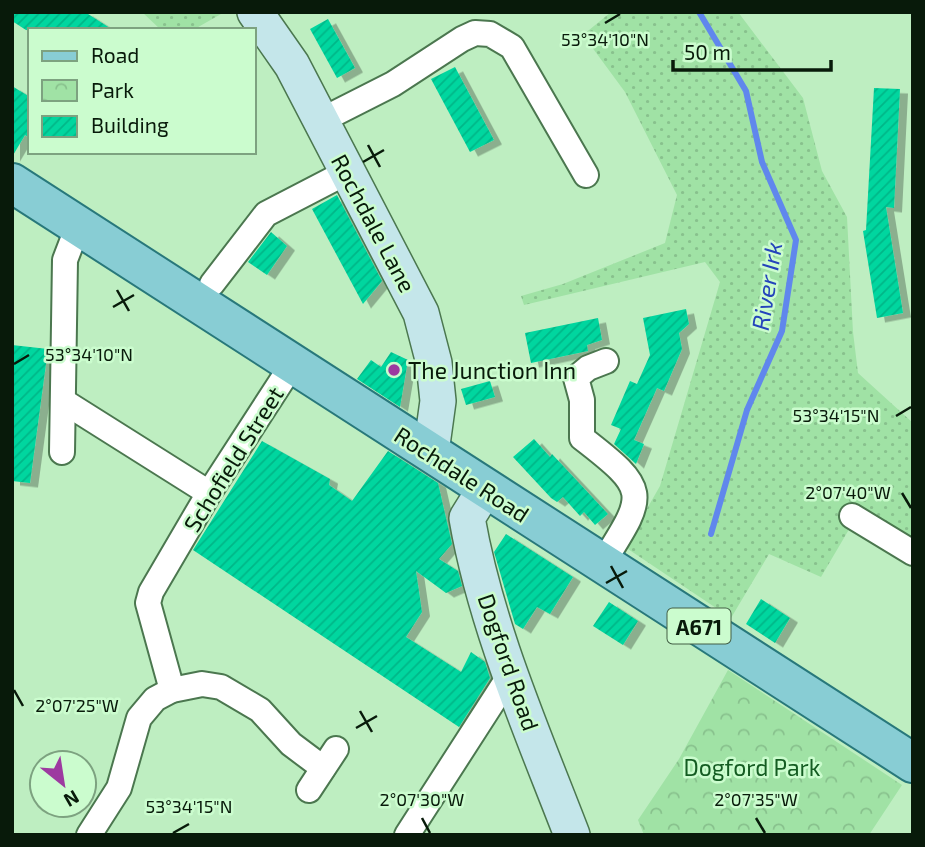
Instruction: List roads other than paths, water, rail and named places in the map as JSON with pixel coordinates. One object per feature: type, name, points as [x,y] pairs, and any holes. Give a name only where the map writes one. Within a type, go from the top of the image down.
[{"type":"main road","name":"Rochdale Road","points":[[12,183],[913,763]]},
{"type":"street","name":"Rochdale Lane","points":[[255,12],[277,40],[421,313],[435,362],[438,401],[431,452]]},
{"type":"street","points":[[320,121],[393,84],[462,39],[475,33],[490,34],[512,47],[586,174]]},
{"type":"street","points":[[212,284],[266,214],[346,172]]},
{"type":"street","points":[[62,453],[65,260],[78,226]]},
{"type":"street","points":[[602,564],[636,510],[635,491],[614,463],[582,438],[582,400],[576,378],[588,368],[606,361]]},
{"type":"street","name":"Schofield Street","points":[[172,690],[148,603],[209,493],[292,365]]},
{"type":"street","points":[[63,401],[209,493]]},
{"type":"street","name":"Dogford Road","points":[[485,489],[467,518],[474,558],[510,675],[572,835]]},
{"type":"street","points":[[852,516],[913,553]]},
{"type":"street","points":[[407,835],[510,675]]},
{"type":"street","points":[[89,835],[119,788],[139,718],[155,699],[172,690],[202,684],[221,687],[260,710],[291,744],[330,758],[309,790]]},
{"type":"waterway","name":"River Irk","points":[[699,12],[746,91],[762,162],[796,240],[782,331],[747,410],[711,534]]},
{"type":"place","name":"The Junction Inn","points":[[394,370]]},
{"type":"park label","name":"Dogford Park","points":[[752,767]]}]
